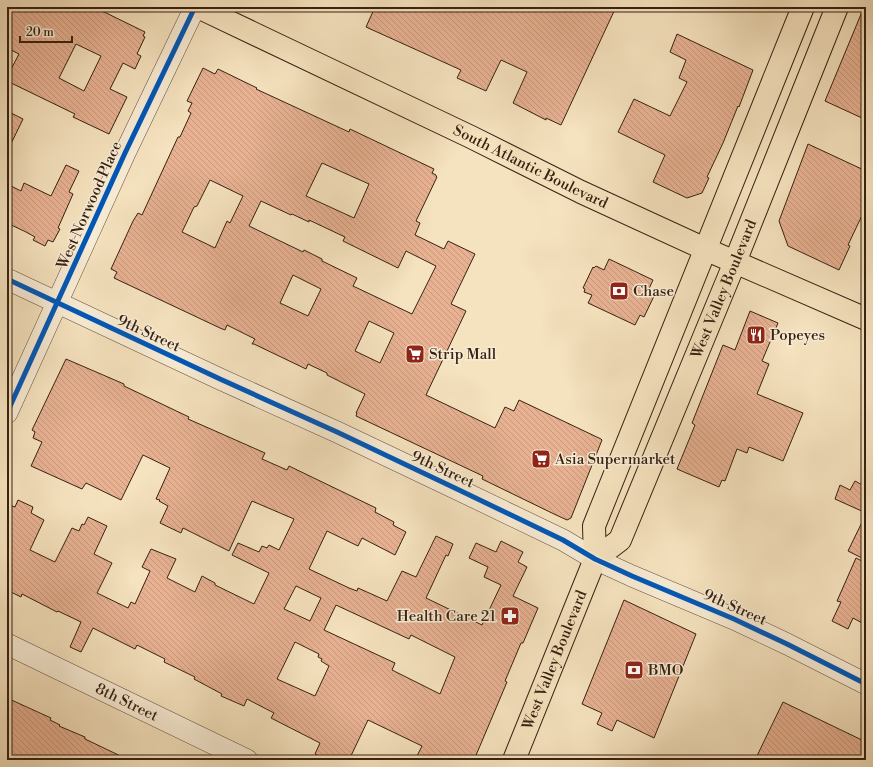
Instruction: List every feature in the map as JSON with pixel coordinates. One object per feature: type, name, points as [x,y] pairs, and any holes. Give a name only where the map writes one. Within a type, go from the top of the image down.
[{"type":"main road","name":"South Atlantic Boulevard","points":[[196,7],[471,137],[581,192],[705,249],[866,319]]},
{"type":"main road","name":"West Valley Boulevard","points":[[514,760],[596,559],[594,526],[803,7]]},
{"type":"main road","name":"West Valley Boulevard","points":[[596,559],[620,540],[735,262],[837,7]]},
{"type":"street","name":"West Norwood Place","points":[[7,413],[125,153],[196,7]]},
{"type":"street","name":"9th Street","points":[[7,279],[452,486],[563,540],[596,559],[746,625],[866,684]]},
{"type":"street","name":"8th Street","points":[[7,644],[248,760]]},
{"type":"building","points":[[7,7],[94,7],[145,32],[143,36],[145,37],[137,54],[141,56],[135,69],[123,63],[110,89],[127,97],[109,134],[73,117],[75,114],[7,81],[7,77],[19,54],[7,48]],"holes":[[[76,44],[101,56],[84,91],[59,78]]]},
{"type":"building","points":[[375,7],[616,7],[561,125],[546,118],[546,120],[513,103],[527,72],[501,60],[486,91],[457,78],[461,70],[366,27]]},
{"type":"building","points":[[864,7],[866,7],[866,108],[862,118],[825,101]]},
{"type":"building","points":[[677,34],[753,70],[739,107],[738,106],[707,177],[709,178],[702,193],[687,198],[653,182],[665,155],[618,132],[634,99],[670,116],[687,82],[679,78],[686,60],[670,52]]},
{"type":"building","points":[[203,68],[215,74],[218,69],[257,88],[256,89],[349,132],[350,129],[434,169],[432,173],[437,177],[416,221],[420,223],[415,235],[444,249],[448,241],[475,254],[451,304],[466,311],[426,395],[495,428],[505,407],[514,411],[519,400],[601,439],[602,440],[571,518],[567,520],[554,514],[482,479],[483,476],[356,416],[365,394],[327,375],[327,373],[308,364],[306,369],[252,344],[255,339],[227,325],[225,330],[220,328],[114,278],[117,272],[111,269],[133,221],[138,213],[142,215],[178,137],[180,137],[191,113],[188,111],[192,103],[187,101]],"holes":[[[322,163],[369,184],[354,218],[306,196]],[[210,180],[243,196],[230,223],[227,221],[215,248],[182,232],[194,207],[197,206]],[[261,201],[309,222],[309,220],[345,237],[343,241],[398,268],[406,251],[436,266],[412,314],[353,286],[357,278],[322,261],[322,259],[304,250],[303,252],[249,226]],[[293,275],[321,289],[308,316],[280,303]],[[369,321],[394,333],[380,363],[355,351]]]},
{"type":"building","points":[[7,111],[23,119],[7,152]]},
{"type":"building","points":[[808,144],[866,171],[866,175],[861,186],[866,188],[866,207],[848,245],[850,246],[839,270],[788,246],[779,221]]},
{"type":"building","points":[[66,165],[79,171],[69,192],[73,194],[58,228],[60,229],[53,242],[48,240],[45,246],[33,240],[35,237],[7,223],[7,184],[21,191],[24,183],[51,196]]},
{"type":"building","points":[[609,259],[653,280],[648,291],[655,294],[644,317],[640,315],[635,325],[588,303],[592,295],[584,292],[585,289],[583,288],[593,267],[594,268],[596,266],[604,270]]},
{"type":"building","points":[[750,311],[778,323],[762,361],[769,364],[757,394],[803,413],[783,461],[749,447],[747,453],[737,449],[725,481],[722,480],[719,487],[677,469],[695,425],[692,423],[723,345],[735,350]]},
{"type":"building","points":[[66,359],[124,384],[124,386],[189,417],[188,419],[265,453],[262,459],[287,470],[289,466],[376,508],[375,512],[394,522],[393,525],[406,532],[395,555],[362,538],[358,546],[327,531],[309,569],[349,588],[357,591],[358,588],[387,601],[402,571],[416,577],[436,536],[453,544],[448,556],[446,555],[426,598],[482,625],[501,585],[484,577],[488,567],[469,558],[476,543],[496,552],[501,541],[523,552],[518,562],[527,567],[513,596],[538,608],[505,681],[507,682],[474,760],[426,760],[417,756],[422,746],[368,720],[349,760],[327,760],[315,754],[320,743],[271,718],[274,713],[247,699],[244,706],[221,696],[222,694],[194,679],[195,677],[164,662],[165,659],[137,645],[135,649],[93,628],[81,652],[70,647],[81,622],[58,611],[57,612],[22,594],[21,597],[7,590],[7,516],[12,506],[15,507],[18,500],[33,507],[31,513],[44,520],[30,550],[55,562],[72,528],[79,531],[82,524],[84,525],[88,517],[107,526],[94,554],[112,563],[97,593],[128,608],[131,602],[135,604],[150,571],[142,567],[151,549],[176,559],[167,578],[195,592],[202,576],[215,583],[215,585],[254,604],[269,573],[232,555],[238,543],[259,552],[262,546],[267,548],[269,545],[279,550],[294,519],[252,501],[229,551],[183,528],[181,533],[160,523],[168,506],[156,499],[170,468],[143,455],[121,500],[86,483],[82,489],[31,466],[42,442],[33,438],[35,432],[32,430]],"holes":[[[296,586],[321,598],[310,621],[284,609]],[[336,605],[409,639],[411,635],[455,657],[440,694],[392,670],[395,663],[324,630]],[[295,642],[319,654],[318,657],[322,659],[321,661],[329,666],[315,696],[277,679]]]},
{"type":"building","points":[[855,481],[866,487],[866,513],[835,499],[840,485],[850,490]]},
{"type":"building","points":[[866,514],[866,549],[862,558],[848,551]]},
{"type":"building","points":[[856,558],[866,563],[866,625],[853,618],[848,629],[832,621],[841,602],[837,601]]},
{"type":"building","points":[[624,600],[696,634],[654,738],[617,720],[612,731],[597,724],[602,713],[582,704]]},
{"type":"building","points":[[7,698],[51,718],[50,720],[60,725],[59,726],[85,737],[85,739],[129,760],[7,760]]},
{"type":"building","points":[[783,702],[866,742],[866,760],[755,760]]},
{"type":"cycle path","points":[[7,413],[125,153],[195,7]]},
{"type":"cycle path","points":[[7,279],[459,490],[563,540],[595,559],[734,619],[866,684]]},
{"type":"place","name":"Chase","points":[[619,291]]},
{"type":"place","name":"Popeyes","points":[[756,335]]},
{"type":"place","name":"Strip Mall","points":[[415,354]]},
{"type":"place","name":"Asia Supermarket","points":[[541,459]]},
{"type":"place","name":"Health Care 21","points":[[510,616]]},
{"type":"place","name":"BMO","points":[[634,670]]}]
